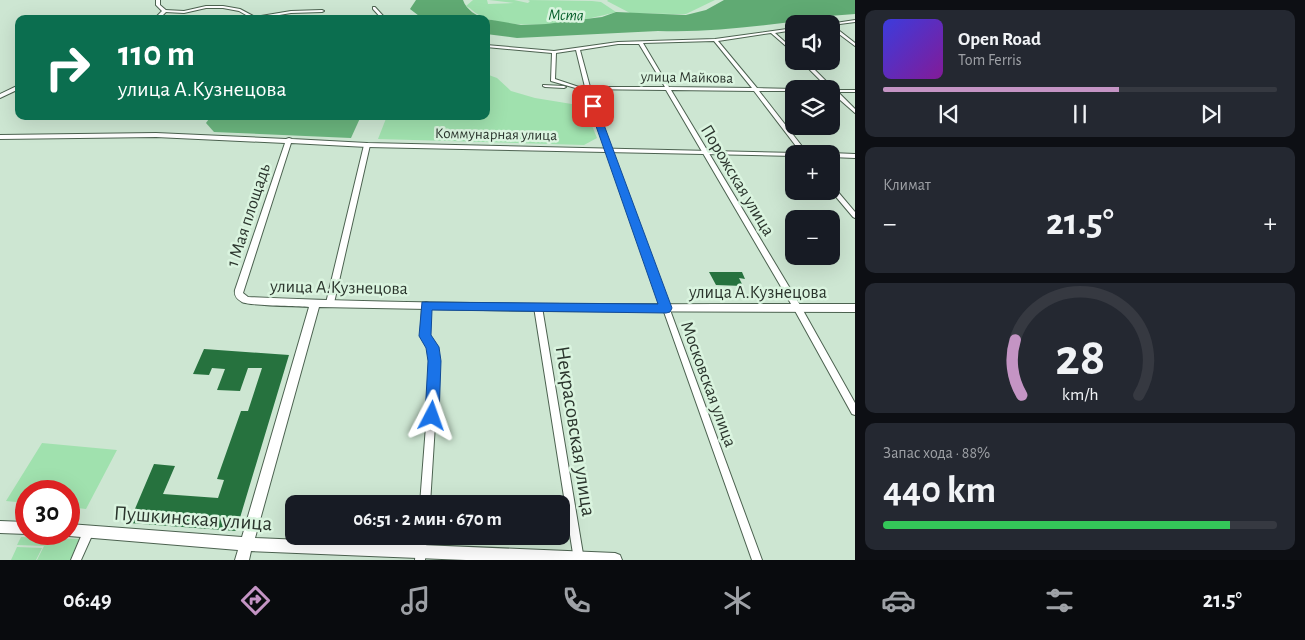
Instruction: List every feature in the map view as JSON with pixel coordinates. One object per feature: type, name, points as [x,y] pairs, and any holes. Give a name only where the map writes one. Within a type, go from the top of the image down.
[{"type":"main road","points":[[158,0],[158,5],[165,11],[161,15]]},
{"type":"main road","points":[[0,96],[15,89]]},
{"type":"main road","name":"Коммунарная улица","points":[[0,137],[156,135],[366,145],[785,154]]},
{"type":"main road","name":"1 Мая площадь","points":[[243,298],[239,295],[239,290],[288,140]]},
{"type":"main road","points":[[840,155],[855,156]]},
{"type":"main road","name":"улица А.Кузнецова","points":[[243,298],[251,301],[315,303],[538,307],[855,308]]},
{"type":"main road","points":[[242,560],[315,303]]},
{"type":"main road","points":[[0,527],[15,528]]},
{"type":"main road","name":"Пушкинская улица","points":[[80,530],[420,556],[615,560]]},
{"type":"street","points":[[169,15],[206,7],[223,7],[240,10],[249,15]]},
{"type":"street","points":[[374,8],[380,15]]},
{"type":"street","points":[[165,11],[180,12]]},
{"type":"street","points":[[272,15],[291,12],[322,11]]},
{"type":"street","points":[[840,24],[855,21]]},
{"type":"street","points":[[490,46],[554,52],[640,42],[715,40],[785,30]]},
{"type":"street","points":[[772,32],[785,44]]},
{"type":"street","points":[[840,33],[855,46]]},
{"type":"street","points":[[715,40],[798,145]]},
{"type":"street","name":"Порожская улица","points":[[640,42],[797,307],[855,411]]},
{"type":"street","points":[[578,49],[588,88]]},
{"type":"street","name":"улица Майкова","points":[[554,52],[553,80],[580,88]]},
{"type":"street","points":[[812,70],[822,80]]},
{"type":"street","name":"улица Майкова","points":[[545,86],[785,90]]},
{"type":"street","points":[[840,91],[855,91]]},
{"type":"street","points":[[840,98],[855,112]]},
{"type":"street","name":"Московская улица","points":[[593,106],[757,560]]},
{"type":"street","points":[[330,303],[366,145]]},
{"type":"street","points":[[840,198],[855,216]]},
{"type":"street","points":[[426,305],[425,336],[432,347],[435,361],[426,495]]},
{"type":"street","name":"Некрасовская улица","points":[[538,307],[579,559]]},
{"type":"street","points":[[76,560],[89,530]]},
{"type":"shaded area","points":[[416,0],[463,0],[467,7],[477,15],[418,15],[410,9]]},
{"type":"shaded area","points":[[473,0],[487,0],[488,4],[514,3],[489,0],[514,0],[528,3],[530,1],[528,0],[592,1],[601,2],[616,12],[566,22],[528,25],[510,24],[493,20],[490,19],[490,15],[477,14],[466,6]]},
{"type":"shaded area","points":[[608,0],[715,0],[686,14],[674,14],[630,13]]},
{"type":"shaded area","name":"Мста","points":[[724,0],[855,0],[855,14],[785,15],[785,23],[752,27],[517,38],[490,35],[490,20],[521,25],[602,17],[616,12],[686,15],[706,10]]},
{"type":"shaded area","points":[[490,75],[497,78],[511,91],[535,98],[584,106],[597,138],[584,145],[378,139],[385,120],[490,120]]},
{"type":"shaded area","points":[[208,120],[359,120],[351,138],[214,132],[206,123]]},
{"type":"shaded area","points":[[42,443],[117,450],[86,509],[80,508],[80,480],[19,480]]},
{"type":"shaded area","points":[[15,486],[15,502],[6,501]]},
{"type":"shaded area","points":[[17,545],[76,545],[70,560],[37,560],[44,546]]},
{"type":"shaded area","points":[[17,547],[42,548],[36,560],[11,560]]},
{"type":"building","points":[[709,272],[742,272],[745,279],[739,278],[743,286],[716,285]]},
{"type":"building","points":[[204,349],[289,355],[236,531],[129,523],[154,464],[175,466],[163,494],[218,498],[224,480],[217,479],[241,411],[248,411],[262,368],[248,368],[240,391],[217,390],[225,369],[212,368],[209,375],[193,374]]},
{"type":"route","points":[[432,416],[435,361],[432,347],[425,336],[426,305],[666,308],[593,106]]}]
